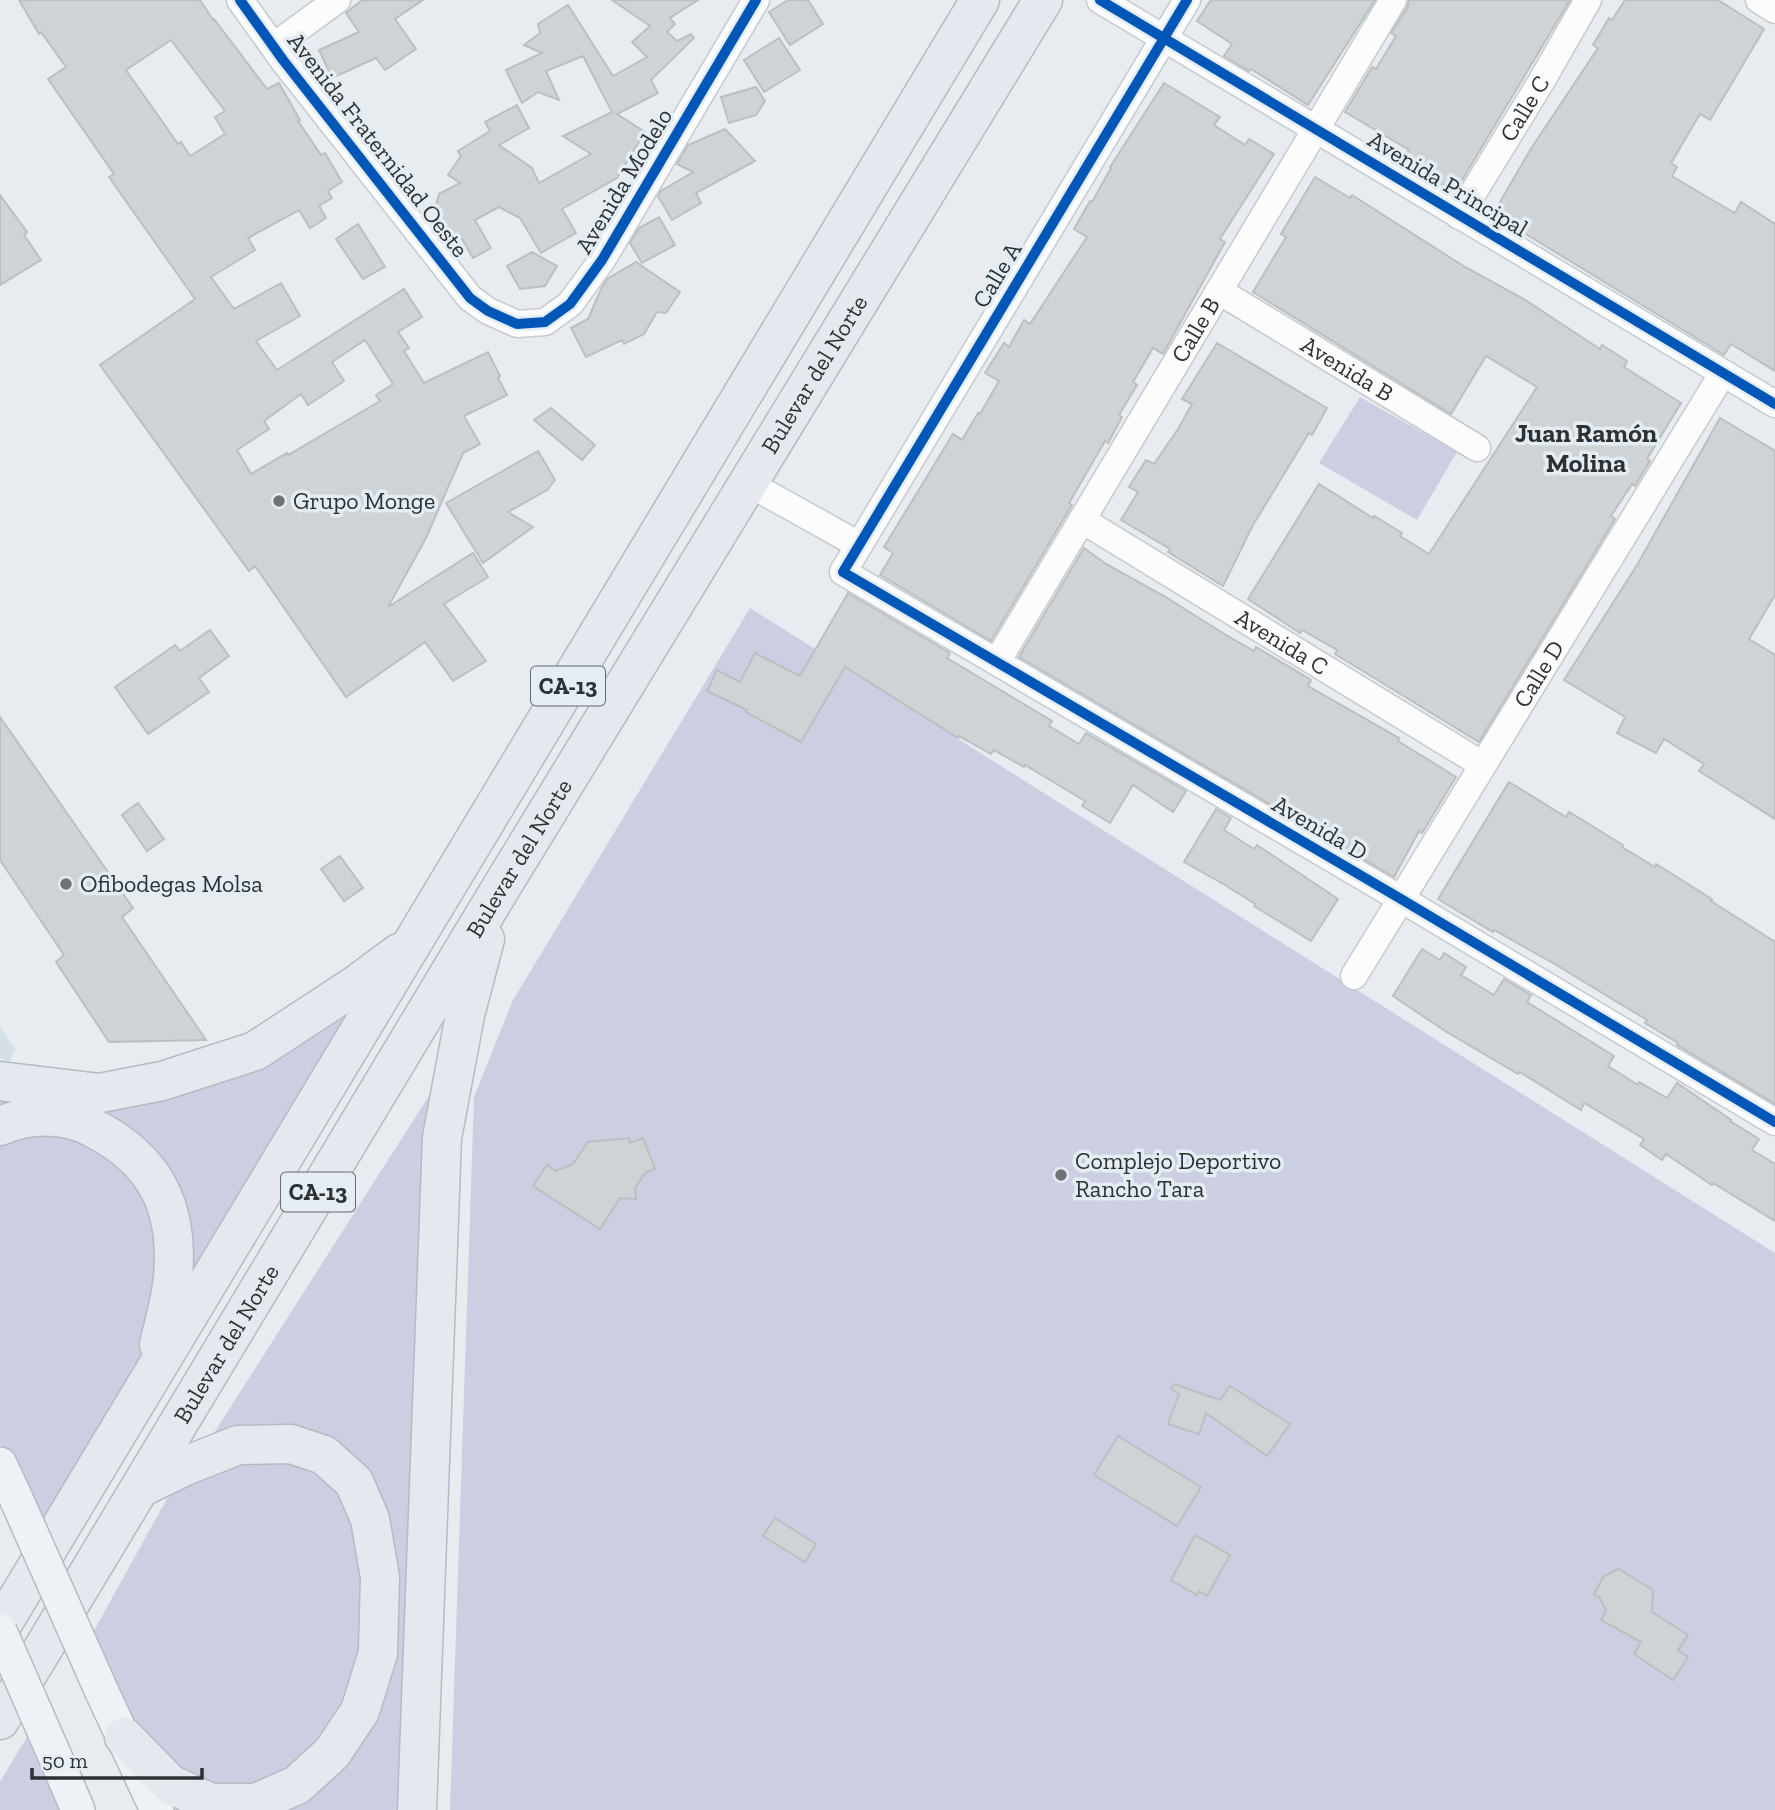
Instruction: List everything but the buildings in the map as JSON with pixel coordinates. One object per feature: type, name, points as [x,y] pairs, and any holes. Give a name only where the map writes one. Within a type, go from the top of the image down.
[{"type":"highway","name":"Bulevar del Norte","points":[[0,1629],[980,0]]},
{"type":"highway","name":"Bulevar del Norte","points":[[0,1720],[496,896],[1043,0]]},
{"type":"highway","points":[[417,1810],[442,1138],[465,1015],[496,896]]},
{"type":"highway","points":[[0,1081],[100,1093],[162,1081],[255,1051],[356,985],[415,942]]},
{"type":"highway","points":[[0,1126],[8,1122],[46,1116],[80,1121],[116,1139],[148,1168],[165,1198],[173,1236],[173,1277],[154,1371]]},
{"type":"highway","points":[[124,1737],[170,1784],[211,1803],[256,1802],[297,1785],[332,1753],[360,1711],[378,1653],[380,1577],[370,1519],[354,1482],[324,1455],[291,1444],[238,1444],[141,1488]]},
{"type":"main road","points":[[0,1464],[157,1810]]},
{"type":"main road","points":[[0,1629],[78,1810]]},
{"type":"street","name":"Avenida Fraternidad Oeste","points":[[240,0],[283,60],[470,298],[488,311]]},
{"type":"street","points":[[274,46],[337,0]]},
{"type":"street","name":"Avenida Modelo","points":[[488,311],[517,324],[545,321],[570,304],[603,260],[756,0]]},
{"type":"street","name":"Avenida Principal","points":[[1100,0],[1775,404]]},
{"type":"street","name":"Calle A","points":[[843,572],[1186,0]]},
{"type":"street","name":"Calle B","points":[[998,662],[1393,0]]},
{"type":"street","name":"Calle C","points":[[1459,216],[1588,0]]},
{"type":"street","points":[[1759,0],[1775,10]]},
{"type":"street","name":"Avenida B","points":[[1219,292],[1477,448]]},
{"type":"street","name":"Calle D","points":[[1354,976],[1723,373]]},
{"type":"street","points":[[748,483],[859,545]]},
{"type":"street","name":"Avenida C","points":[[1082,520],[1483,765]]},
{"type":"street","name":"Avenida D","points":[[843,572],[1775,1122]]},
{"type":"shaded area","points":[[1360,397],[1457,452],[1417,520],[1319,463]]},
{"type":"shaded area","name":"Complejo Deportivo Rancho Tara","points":[[750,608],[1775,1253],[1775,1810],[450,1810],[474,1097],[513,1000]]},
{"type":"shaded area","points":[[371,984],[177,1305],[135,1142],[0,1117],[0,1090],[113,1102]]},
{"type":"shaded area","points":[[0,1027],[15,1049],[9,1062],[0,1058]]},
{"type":"shaded area","points":[[439,1080],[410,1810],[264,1810],[389,1655],[333,1449],[205,1447]]},
{"type":"shaded area","points":[[25,1128],[111,1147],[160,1224],[147,1352],[39,1528],[0,1443],[0,1136]]},
{"type":"shaded area","points":[[234,1455],[319,1466],[360,1521],[365,1653],[349,1708],[322,1746],[251,1791],[216,1791],[177,1775],[138,1739],[91,1636],[185,1466]]},
{"type":"shaded area","points":[[27,1737],[60,1810],[0,1810],[0,1782]]},
{"type":"cycle path","points":[[240,0],[283,60],[470,298],[488,311],[517,324],[545,322],[570,304],[602,260],[756,0]]},
{"type":"cycle path","points":[[1100,0],[1775,404]]},
{"type":"cycle path","points":[[1187,0],[843,572],[1775,1122]]},
{"type":"place","name":"Grupo Monge","points":[[279,501]]},
{"type":"place","name":"Ofibodegas Molsa","points":[[66,884]]},
{"type":"place","name":"Complejo Deportivo Rancho Tara","points":[[1061,1175]]},
{"type":"district","name":"Juan Ramón Molina","points":[[1586,448]]}]
